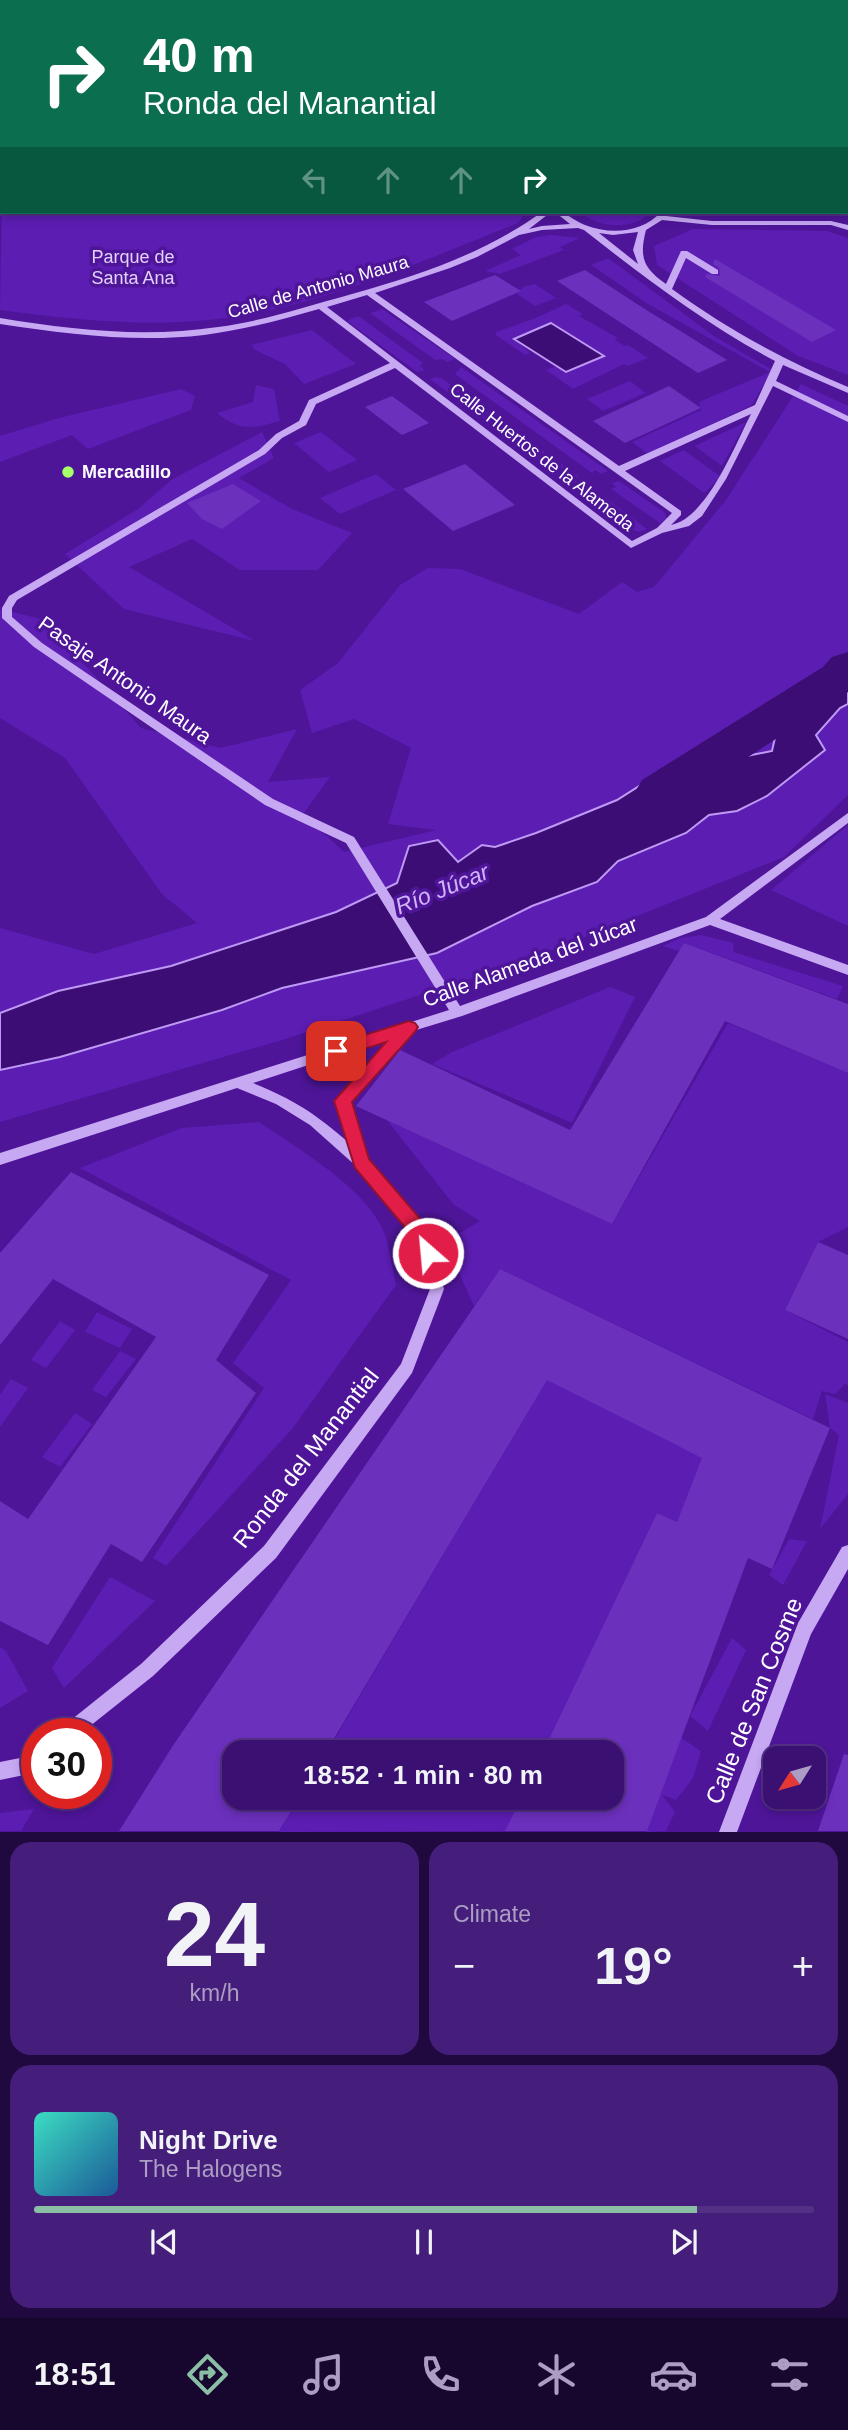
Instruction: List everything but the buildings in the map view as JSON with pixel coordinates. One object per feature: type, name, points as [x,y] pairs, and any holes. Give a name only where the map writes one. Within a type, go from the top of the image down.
[{"type":"street","name":"Calle de Antonio Maura","points":[[0,321],[94,332],[182,334],[225,330],[370,293],[477,253],[511,236],[544,214]]},
{"type":"street","points":[[562,214],[727,332],[780,361],[848,390]]},
{"type":"street","points":[[646,273],[637,250],[643,228],[663,215],[712,223],[831,223],[848,228]]},
{"type":"street","name":"Calle de Antonio Maura","points":[[511,236],[542,228],[583,227],[617,232],[643,228]]},
{"type":"street","points":[[667,290],[684,253],[715,272]]},
{"type":"street","name":"Calle Huertos de la Alameda","points":[[321,306],[631,545],[660,530],[678,513],[370,293]]},
{"type":"street","points":[[660,530],[688,523],[704,505],[738,449],[780,361]]},
{"type":"street","name":"Pasaje Antonio Maura","points":[[396,364],[312,402],[303,423],[279,436],[262,452],[13,598],[7,608],[7,618],[38,645],[270,802],[350,840],[372,871],[457,1012]]},
{"type":"street","points":[[771,382],[848,419]]},
{"type":"street","points":[[619,470],[758,407]]},
{"type":"street","name":"Calle Alameda del Júcar","points":[[0,1159],[457,1012],[710,920],[848,817]]},
{"type":"street","points":[[710,920],[848,970]]},
{"type":"street","name":"Ronda del Manantial","points":[[361,1162],[342,1101],[409,1027]]},
{"type":"street","name":"Ronda del Manantial","points":[[87,1718],[147,1670],[270,1552],[407,1368],[437,1289],[423,1234],[361,1162],[315,1121],[281,1100],[239,1083]]},
{"type":"street","name":"Calle de San Cosme","points":[[728,1832],[804,1629],[848,1553]]},
{"type":"street","points":[[0,1771],[21,1767]]},
{"type":"green space","name":"Parque de Santa Ana","points":[[2,214],[525,214],[518,223],[405,268],[327,295],[248,315],[156,323],[78,319],[0,310]]},
{"type":"green space","points":[[583,214],[648,214],[625,225],[605,224]]},
{"type":"green space","points":[[693,229],[827,231],[848,238],[848,375],[798,356],[657,265],[654,246]]},
{"type":"green space","points":[[551,235],[580,238],[560,247],[564,250],[500,274],[485,271],[521,255],[512,249],[536,237]]},
{"type":"green space","points":[[608,258],[714,336],[774,371],[770,373],[752,405],[648,454],[632,442],[701,410],[699,402],[770,372],[648,304],[591,265]]},
{"type":"green space","points":[[535,284],[556,298],[535,306],[517,294],[523,287]]},
{"type":"green space","points":[[566,304],[583,314],[579,316],[618,338],[615,340],[648,358],[628,366],[624,364],[573,389],[546,370],[556,366],[566,372],[515,339],[530,353],[525,355],[496,335],[496,332]]},
{"type":"green space","points":[[382,309],[455,359],[447,362],[442,359],[435,360],[370,313]]},
{"type":"green space","points":[[360,317],[423,363],[420,366],[425,370],[417,372],[347,321]]},
{"type":"green space","points":[[312,330],[356,364],[304,384],[285,364],[255,350],[251,345]]},
{"type":"green space","points":[[461,367],[608,471],[601,474],[595,470],[592,473],[455,374]]},
{"type":"green space","points":[[430,379],[443,379],[578,476],[575,480],[578,483],[573,486]]},
{"type":"green space","points":[[630,381],[646,393],[603,411],[587,399]]},
{"type":"green space","points":[[801,384],[848,406],[848,795],[784,857],[528,960],[282,1040],[0,1122],[0,928],[94,954],[197,923],[162,894],[65,758],[0,718],[0,609],[45,620],[62,631],[77,656],[141,728],[221,748],[297,729],[268,782],[330,777],[300,818],[327,836],[344,852],[436,830],[388,824],[411,748],[354,719],[312,733],[300,690],[338,663],[400,585],[428,568],[460,569],[579,614],[622,582],[637,592],[654,587],[726,500]]},
{"type":"green space","points":[[256,385],[274,389],[280,421],[262,426],[239,426],[217,413],[253,402]]},
{"type":"green space","points":[[181,389],[195,396],[191,410],[88,449],[72,435],[0,462],[0,436],[59,418]]},
{"type":"green space","points":[[746,422],[722,466],[695,446]]},
{"type":"green space","points":[[262,432],[274,458],[239,478],[292,509],[352,533],[318,570],[240,570],[192,539],[129,567],[255,641],[124,609],[65,554],[138,509],[171,480]]},
{"type":"green space","points":[[321,432],[357,460],[329,472],[294,443]]},
{"type":"green space","points":[[684,450],[721,477],[704,493],[660,461]]},
{"type":"green space","points":[[376,474],[396,490],[340,514],[320,498]]},
{"type":"green space","points":[[619,481],[664,512],[667,518],[660,523],[611,489],[616,487],[612,483]]},
{"type":"green space","points":[[590,492],[597,496],[601,494],[647,529],[640,532],[633,530],[585,495]]},
{"type":"green space","points":[[848,825],[848,926],[771,890]]},
{"type":"green space","points":[[701,935],[734,943],[733,952],[843,986],[837,999],[684,943],[679,951],[663,946],[680,938]]},
{"type":"green space","points":[[610,987],[635,997],[572,1123],[432,1064],[452,1052]]},
{"type":"green space","points":[[728,1023],[848,1073],[848,1227],[818,1242],[785,1310],[848,1342],[848,1385],[845,1384],[835,1394],[822,1391],[813,1419],[500,1269],[474,1306],[445,1242],[480,1221],[454,1205],[387,1120],[612,1224]]},
{"type":"green space","points":[[259,1122],[329,1170],[375,1215],[384,1232],[396,1285],[292,1429],[166,1566],[153,1558],[264,1388],[233,1363],[291,1280],[80,1168],[182,1128]]},
{"type":"green space","points":[[97,1312],[132,1329],[120,1348],[85,1332]]},
{"type":"green space","points":[[60,1321],[75,1330],[46,1368],[31,1360]]},
{"type":"green space","points":[[120,1351],[136,1359],[106,1397],[92,1390]]},
{"type":"green space","points":[[536,1374],[680,1447],[702,1414],[706,1450],[677,1522],[657,1513],[550,1740],[334,1740],[532,1405]]},
{"type":"green space","points":[[11,1379],[28,1388],[0,1427],[0,1395]]},
{"type":"green space","points":[[825,1394],[848,1403],[848,1494],[820,1529],[839,1435],[830,1428]]},
{"type":"green space","points":[[75,1413],[92,1424],[60,1467],[42,1457]]},
{"type":"green space","points":[[789,1539],[807,1541],[783,1585],[769,1575]]},
{"type":"green space","points":[[110,1577],[155,1601],[64,1688],[52,1668]]},
{"type":"green space","points":[[732,1638],[746,1650],[708,1731],[690,1716]]},
{"type":"green space","points":[[0,1647],[6,1651],[28,1691],[0,1708]]},
{"type":"green space","points":[[681,1738],[701,1751],[693,1778],[676,1800],[662,1795],[675,1812],[666,1831],[646,1832]]},
{"type":"green space","points":[[34,1809],[21,1831],[0,1831],[0,1813]]},
{"type":"green space","points":[[292,1810],[516,1810],[506,1831],[279,1832]]},
{"type":"water","points":[[551,323],[604,356],[566,372],[514,339]]},
{"type":"water","points":[[848,656],[848,704],[840,708],[816,735],[825,750],[767,796],[737,811],[709,815],[686,833],[618,861],[597,882],[532,906],[437,953],[282,988],[222,1010],[60,1057],[0,1070],[0,1013],[58,991],[171,966],[336,912],[397,883],[409,846],[438,840],[458,862],[482,845],[495,847],[617,800],[680,760],[704,754],[737,758],[772,751],[783,702],[815,674]]},
{"type":"waterway","name":"Río Júcar","points":[[659,792],[839,677],[848,667]]},
{"type":"place","name":"Mercadillo","points":[[68,472]]},
{"type":"route","points":[[336,1051],[409,1027],[342,1101],[361,1162],[423,1234],[428,1253]]}]
